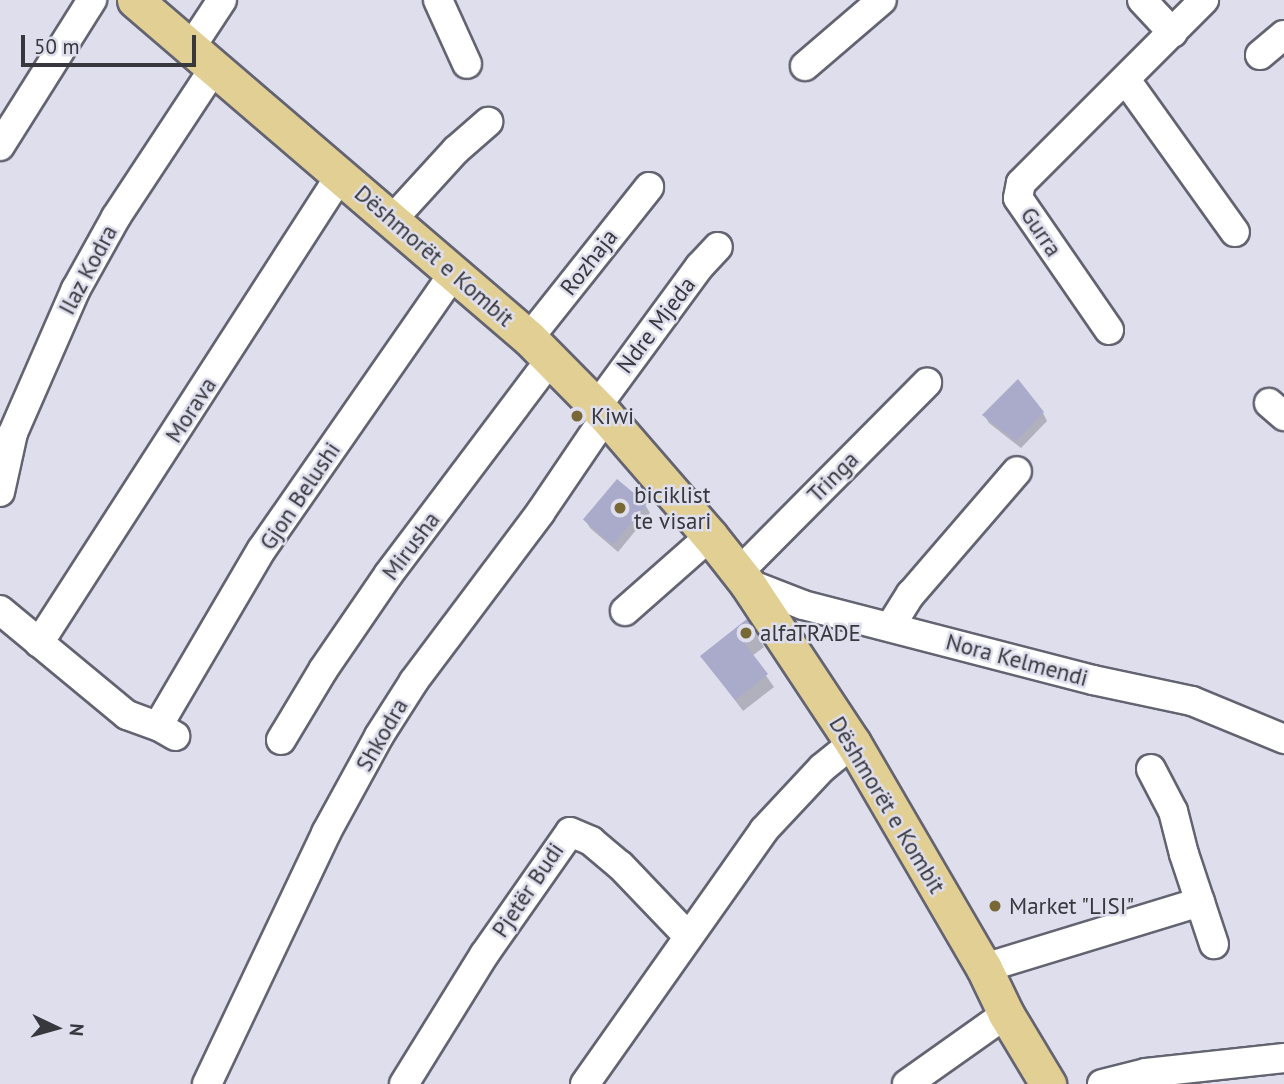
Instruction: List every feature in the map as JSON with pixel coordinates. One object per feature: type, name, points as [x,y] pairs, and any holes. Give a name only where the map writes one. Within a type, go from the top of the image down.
[{"type":"main road","name":"Dëshmorët e Kombit","points":[[135,0],[540,349],[602,411],[710,536],[743,578],[853,743],[1048,1084]]},
{"type":"street","points":[[0,146],[92,0]]},
{"type":"street","name":"Ilaz Kodra","points":[[0,492],[3,460],[13,433],[76,289],[203,57],[205,31],[222,0]]},
{"type":"street","points":[[805,66],[883,0]]},
{"type":"street","points":[[1142,0],[1173,33]]},
{"type":"street","name":"Gurra","points":[[1109,330],[1018,198],[1021,183],[1204,0]]},
{"type":"street","points":[[447,2],[467,64]]},
{"type":"street","points":[[1260,55],[1284,35]]},
{"type":"street","points":[[1126,79],[1234,232]]},
{"type":"street","points":[[392,220],[456,149],[488,122]]},
{"type":"street","name":"Morava","points":[[39,643],[340,176]]},
{"type":"street","name":"Rozhaja","points":[[540,349],[649,187]]},
{"type":"street","name":"Ndre Mjeda","points":[[602,411],[701,266],[719,247]]},
{"type":"street","name":"Gjon Belushi","points":[[39,643],[127,715],[166,731],[262,549],[454,273]]},
{"type":"street","name":"Mirusha","points":[[281,740],[323,670],[540,349]]},
{"type":"street","name":"Tringa","points":[[743,578],[927,383]]},
{"type":"street","name":"Shkodra","points":[[207,1084],[326,833],[379,737],[414,681],[540,513],[602,411]]},
{"type":"street","points":[[890,626],[911,594],[1017,471]]},
{"type":"street","points":[[625,611],[710,536]]},
{"type":"street","name":"Nora Kelmendi","points":[[743,578],[803,605],[1093,680],[1192,701],[1284,739]]},
{"type":"street","points":[[0,610],[39,643]]},
{"type":"street","points":[[585,1084],[650,993],[687,935],[764,830],[822,768],[853,743]]},
{"type":"street","points":[[1150,769],[1173,811],[1214,944]]},
{"type":"street","name":"Pjetër Budi","points":[[404,1084],[484,955],[570,832],[591,841],[620,865],[687,935]]},
{"type":"street","points":[[984,968],[1200,902]]},
{"type":"street","points":[[907,1084],[1006,1014]]},
{"type":"street","points":[[1102,1084],[1146,1073],[1284,1058]]},
{"type":"building","points":[[1018,379],[1044,412],[1016,441],[982,415]]},
{"type":"building","points":[[617,479],[647,504],[613,545],[583,520]]},
{"type":"building","points":[[747,619],[759,634],[745,644],[768,674],[735,700],[700,656]]},
{"type":"place","name":"Kiwi","points":[[577,416]]},
{"type":"place","name":"biciklist te visari","points":[[620,508]]},
{"type":"place","name":"alfaTRADE","points":[[746,633]]},
{"type":"place","name":"Market \"LISI\"","points":[[995,906]]}]
